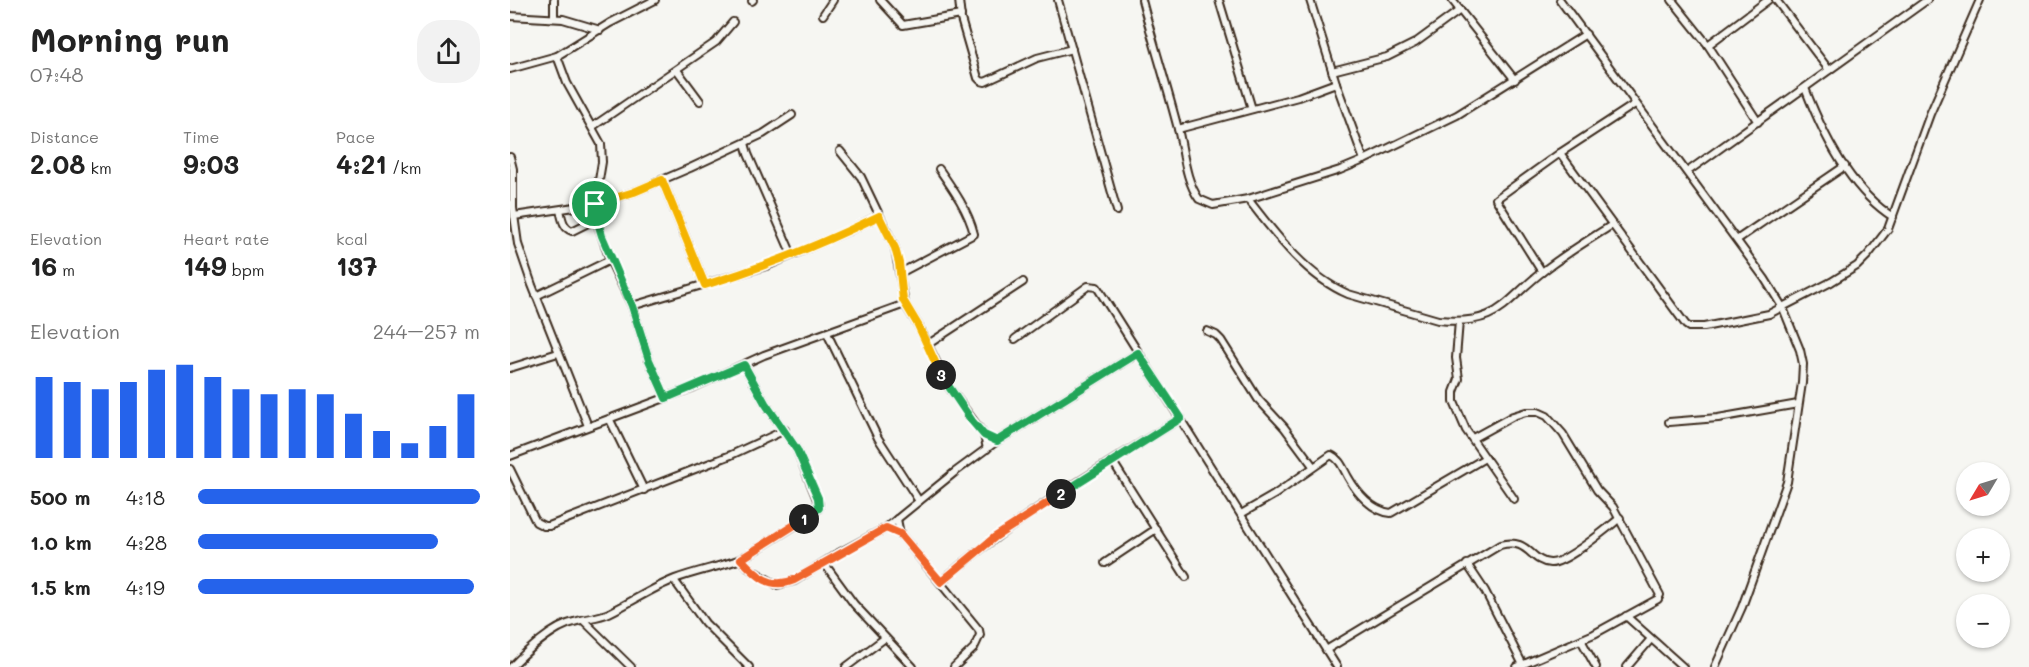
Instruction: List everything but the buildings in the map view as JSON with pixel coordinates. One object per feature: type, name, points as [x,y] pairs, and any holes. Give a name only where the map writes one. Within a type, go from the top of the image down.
[{"type":"street","points":[[554,0],[554,18]]},
{"type":"street","points":[[510,69],[557,56],[655,0]]},
{"type":"street","points":[[823,15],[833,0]]},
{"type":"street","points":[[880,0],[903,25],[961,15]]},
{"type":"street","points":[[959,0],[978,78],[981,81],[985,82],[1037,58],[1072,49]]},
{"type":"street","points":[[1058,0],[1117,211]]},
{"type":"street","points":[[1142,0],[1178,129],[1188,175],[1199,199],[1213,205],[1248,199],[1340,170],[1364,160],[1457,115],[1586,34]]},
{"type":"street","points":[[1219,0],[1252,109]]},
{"type":"street","points":[[1310,0],[1336,83],[1364,160]]},
{"type":"street","points":[[1452,0],[1515,80]]},
{"type":"street","points":[[1560,0],[1635,104],[1738,239],[1783,308],[1800,350],[1803,364],[1802,383],[1787,482],[1742,608],[1715,667]]},
{"type":"street","points":[[1672,0],[1708,45],[1758,122]]},
{"type":"street","points":[[1708,45],[1768,0]]},
{"type":"street","points":[[1776,0],[1829,70]]},
{"type":"street","points":[[1687,172],[1927,0]]},
{"type":"street","points":[[1560,153],[1677,314],[1689,327],[1704,327],[1758,317],[1783,308],[1857,266],[1888,229],[1930,114],[1980,0]]},
{"type":"street","points":[[1332,71],[1387,57],[1415,43],[1460,10]]},
{"type":"street","points":[[510,16],[554,18],[600,30]]},
{"type":"street","points":[[592,127],[716,42],[733,22]]},
{"type":"street","points":[[557,56],[567,83],[601,144],[595,204],[597,219],[610,260],[632,306],[649,360],[666,398]]},
{"type":"street","points":[[677,70],[700,101]]},
{"type":"street","points":[[1178,129],[1298,97],[1336,83]]},
{"type":"street","points":[[1805,88],[1822,126],[1845,166],[1870,201],[1893,218]]},
{"type":"street","points":[[1542,273],[1496,199],[1560,153],[1635,104]]},
{"type":"street","points":[[514,216],[595,204],[634,192],[745,143],[792,115]]},
{"type":"street","points":[[745,143],[792,255]]},
{"type":"street","points":[[840,151],[861,177],[895,248],[904,304],[918,325],[948,386],[984,435],[987,449]]},
{"type":"street","points":[[510,157],[513,169],[511,187],[518,244],[536,296],[588,426]]},
{"type":"street","points":[[1738,239],[1845,166]]},
{"type":"street","points":[[900,273],[974,234],[964,208],[939,169]]},
{"type":"street","points":[[662,180],[705,285]]},
{"type":"street","points":[[1248,199],[1274,233],[1336,289],[1438,320],[1481,319],[1498,310],[1511,302],[1542,273],[1612,225]]},
{"type":"street","points":[[560,210],[566,227],[572,231],[597,219]]},
{"type":"street","points":[[632,306],[769,265],[879,216]]},
{"type":"street","points":[[536,296],[610,260]]},
{"type":"street","points":[[927,345],[1023,282]]},
{"type":"street","points":[[1015,339],[1088,286],[1094,285],[1101,291],[1337,667]]},
{"type":"street","points":[[510,456],[588,426],[610,420],[744,365],[904,304]]},
{"type":"street","points":[[1459,321],[1456,358],[1459,379],[1454,396],[1466,430],[1514,499]]},
{"type":"street","points":[[1207,331],[1221,340],[1258,399],[1284,427],[1313,466]]},
{"type":"street","points":[[827,333],[878,438],[920,501]]},
{"type":"street","points":[[510,368],[558,353]]},
{"type":"street","points":[[741,559],[750,569],[777,585],[794,580],[886,528],[997,441],[1138,353]]},
{"type":"street","points":[[511,667],[531,648],[574,622],[610,613],[674,580],[741,559],[819,508],[818,498],[797,450],[765,403],[744,365]]},
{"type":"street","points":[[1669,422],[1719,418],[1798,404]]},
{"type":"street","points":[[1467,564],[1485,591],[1520,666],[1581,640],[1658,599],[1659,595],[1620,518],[1597,490],[1563,434],[1547,416],[1538,412],[1526,412],[1513,416],[1473,438]]},
{"type":"street","points":[[941,582],[995,537],[1087,476],[1181,418]]},
{"type":"street","points":[[610,420],[644,489]]},
{"type":"street","points":[[510,469],[536,522],[544,526],[557,524],[731,455],[785,430]]},
{"type":"street","points":[[984,435],[997,441]]},
{"type":"street","points":[[1242,514],[1274,495],[1331,455],[1335,456],[1356,490],[1373,505],[1391,513],[1485,458]]},
{"type":"street","points":[[1113,462],[1186,577]]},
{"type":"street","points":[[1326,650],[1491,549],[1507,543],[1521,545],[1546,562],[1556,562],[1570,555],[1620,518]]},
{"type":"street","points":[[897,519],[900,534]]},
{"type":"street","points":[[886,528],[900,534],[978,630],[980,635],[974,648],[954,667]]},
{"type":"street","points":[[1105,563],[1156,529]]},
{"type":"street","points":[[824,563],[840,586],[913,667]]},
{"type":"street","points":[[674,580],[705,623],[749,667]]},
{"type":"street","points":[[1626,616],[1683,667]]},
{"type":"street","points":[[583,621],[631,667]]},
{"type":"street","points":[[846,667],[885,638]]},
{"type":"street","points":[[1627,667],[1651,639]]},
{"type":"street","points":[[1581,640],[1596,667]]},
{"type":"route","points":[[662,180],[705,285],[769,265],[879,216],[895,248],[904,304],[918,325],[934,362],[948,386],[984,435],[997,441],[1138,353],[1181,418],[1087,476],[995,537],[941,582],[900,534],[886,528],[794,580],[777,585],[750,569],[741,559],[819,508],[818,498],[797,450],[765,403],[744,365],[666,398],[649,360],[632,306],[610,260],[597,219],[595,204],[634,192],[662,180]]}]
